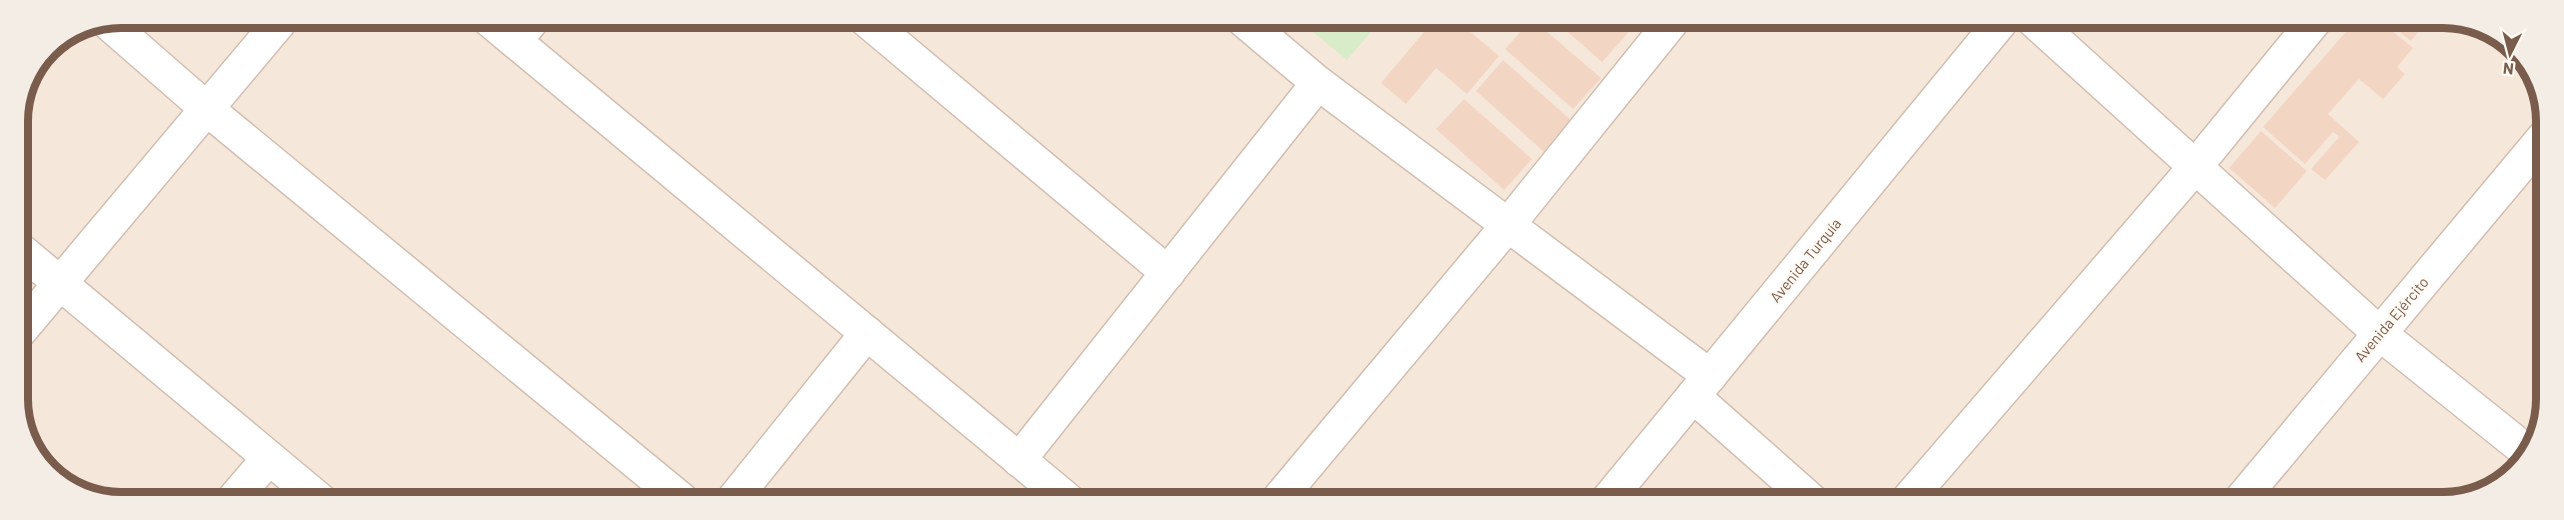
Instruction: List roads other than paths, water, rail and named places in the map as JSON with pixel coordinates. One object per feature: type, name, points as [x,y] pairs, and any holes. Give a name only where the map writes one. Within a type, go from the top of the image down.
[{"type":"street","points":[[116,29],[207,109],[672,492]]},
{"type":"street","points":[[29,320],[274,29]]},
{"type":"street","points":[[877,29],[1168,273]]},
{"type":"street","points":[[1254,29],[1318,83],[1508,225],[1701,386],[1803,491]]},
{"type":"street","points":[[1285,492],[1508,225],[1666,29]]},
{"type":"street","name":"Avenida Turquía","points":[[1615,491],[1995,29]]},
{"type":"street","points":[[2042,29],[2379,333],[2521,447]]},
{"type":"street","points":[[1915,491],[2195,167],[2308,29]]},
{"type":"street","points":[[525,30],[867,333],[1058,492]]},
{"type":"street","points":[[1019,460],[1318,83]]},
{"type":"street","name":"Avenida Ejército","points":[[2248,491],[2536,147]]},
{"type":"street","points":[[29,257],[310,492]]},
{"type":"street","points":[[739,492],[867,333]]},
{"type":"street","points":[[240,492],[268,458]]}]
